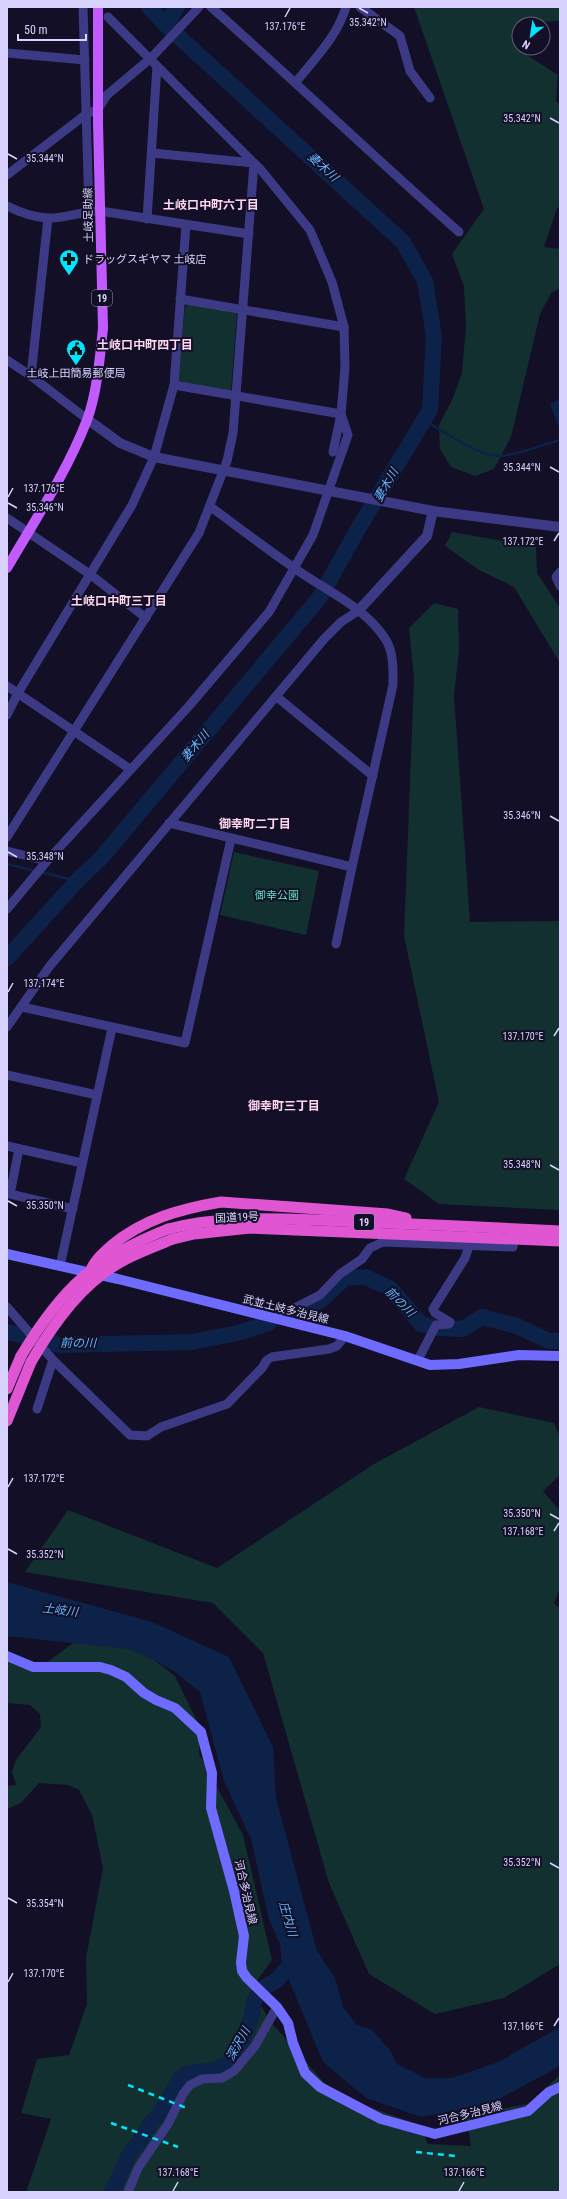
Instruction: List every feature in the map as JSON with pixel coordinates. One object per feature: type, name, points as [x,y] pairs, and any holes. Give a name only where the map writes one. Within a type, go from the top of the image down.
[{"type":"highway","points":[[90,1273],[93,1263],[126,1233],[171,1212],[221,1202],[388,1214],[429,1224]]},
{"type":"highway","name":"国道19号","points":[[7,1389],[26,1359],[66,1309],[102,1275],[127,1258],[171,1234],[210,1220],[249,1218],[429,1224],[560,1232]]},
{"type":"highway","name":"国道19号","points":[[171,1234],[194,1234],[250,1228],[560,1241]]},
{"type":"highway","name":"国道19号","points":[[7,1421],[26,1359]]},
{"type":"main road","name":"土岐足助線","points":[[7,568],[64,470],[87,419],[100,354],[103,328],[98,109],[98,7]]},
{"type":"main road","name":"武並土岐多治見線","points":[[7,1254],[276,1318],[345,1336],[440,1366],[519,1355],[560,1356]]},
{"type":"main road","name":"河合多治見線","points":[[7,1656],[33,1667],[100,1667],[112,1670],[126,1677],[144,1693],[175,1708],[201,1732],[212,1773],[211,1808],[234,1891],[244,1936],[241,1962],[242,1971],[274,2005],[288,2023],[293,2044],[305,2073],[320,2087],[381,2119],[427,2133],[442,2133],[524,2112],[549,2092],[560,2087]]},
{"type":"street","points":[[83,7],[89,211]]},
{"type":"street","points":[[7,175],[85,115],[98,109],[107,95],[151,58],[199,7]]},
{"type":"street","points":[[211,7],[296,82],[389,171],[459,232]]},
{"type":"street","points":[[296,82],[330,41],[342,21],[346,7]]},
{"type":"street","points":[[360,7],[400,36],[410,71],[430,98]]},
{"type":"street","points":[[108,17],[151,58],[157,66],[254,163],[292,205],[310,230],[332,282],[344,327],[345,368],[341,414],[333,452]]},
{"type":"street","points":[[7,53],[85,60]]},
{"type":"street","points":[[147,219],[157,66]]},
{"type":"street","points":[[152,153],[254,163]]},
{"type":"street","points":[[7,837],[199,533],[211,507],[233,434],[254,163]]},
{"type":"street","points":[[7,206],[48,218],[89,211],[100,211],[249,234]]},
{"type":"street","points":[[31,376],[48,218]]},
{"type":"street","points":[[7,715],[18,693],[91,575],[132,505],[154,457],[174,385],[186,224]]},
{"type":"street","points":[[180,299],[344,327]]},
{"type":"street","points":[[7,360],[31,376],[120,443],[154,457],[415,508],[560,528]]},
{"type":"street","points":[[174,385],[341,414]]},
{"type":"street","points":[[7,909],[46,861],[189,706],[269,612],[297,570],[333,493],[348,435],[341,414]]},
{"type":"street","points":[[211,507],[297,570],[354,608],[378,630],[387,642],[393,660],[393,685],[336,944]]},
{"type":"street","points":[[7,1027],[49,967],[324,638],[423,541],[427,536],[433,511]]},
{"type":"street","points":[[7,518],[91,575],[146,618]]},
{"type":"street","points":[[560,572],[556,577],[560,586]]},
{"type":"street","points":[[7,686],[130,769]]},
{"type":"street","points":[[276,697],[373,776]]},
{"type":"street","points":[[169,824],[352,867]]},
{"type":"street","points":[[22,1007],[112,1028],[185,1042],[232,839]]},
{"type":"street","points":[[7,851],[46,861]]},
{"type":"street","points":[[60,1266],[112,1028]]},
{"type":"street","points":[[7,1075],[98,1095]]},
{"type":"street","points":[[7,1146],[82,1163]]},
{"type":"street","points":[[19,1149],[10,1194],[73,1209]]},
{"type":"street","points":[[276,1318],[320,1295],[340,1274],[362,1259],[376,1244],[383,1242],[513,1247],[514,1239]]},
{"type":"street","points":[[418,1360],[434,1327],[449,1324],[450,1322],[435,1313],[433,1309],[465,1258],[469,1246]]},
{"type":"street","points":[[7,1308],[54,1360],[130,1435],[147,1436],[161,1427],[227,1404],[272,1357],[329,1349],[337,1346],[345,1336]]},
{"type":"street","points":[[37,1409],[54,1360]]},
{"type":"street","points":[[128,2192],[138,2168],[168,2124],[183,2094],[190,2085],[202,2079],[222,2078],[234,2071],[255,2046],[274,2005]]},
{"type":"green space","points":[[414,7],[560,7],[560,21],[551,21],[551,16],[511,16],[511,56],[529,56],[558,75],[556,101],[560,104],[560,207],[557,208],[544,247],[560,249],[560,289],[552,292],[540,314],[511,437],[494,469],[475,476],[451,467],[440,449],[439,425],[452,400],[462,373],[466,327],[464,286],[452,254],[484,209]]},
{"type":"green space","points":[[188,304],[236,312],[231,390],[228,392],[180,383],[178,379],[185,307]]},
{"type":"green space","points":[[452,532],[536,547],[537,573],[560,608],[560,663],[514,587],[479,570],[445,546]]},
{"type":"green space","points":[[434,603],[458,609],[459,650],[454,696],[470,922],[560,921],[560,1210],[439,1204],[404,1179],[439,1102],[404,936],[414,678],[409,628]]},
{"type":"green space","name":"御幸公園","points":[[234,852],[319,871],[306,935],[220,915]]},
{"type":"green space","points":[[479,1407],[554,1423],[560,1437],[560,1475],[543,1491],[560,1511],[560,1589],[554,1603],[560,1608],[560,1964],[504,1998],[435,2014],[369,1974],[329,1883],[263,1653],[213,1603],[25,1572],[68,1510],[217,1568],[374,1464]]},
{"type":"green space","points":[[90,1631],[153,1659],[175,1676],[200,1727],[199,1754],[243,1835],[272,1960],[251,1989],[270,2021],[335,2095],[420,2125],[428,2144],[471,2146],[466,2115],[528,2104],[560,2075],[560,2192],[26,2192],[51,2119],[21,2113],[37,2059],[69,2055],[87,2004],[86,1958],[103,1868],[92,1815],[79,1790],[68,1785],[39,1783],[21,1803],[7,1809],[7,1786],[16,1785],[12,1772],[16,1760],[41,1727],[40,1714],[30,1705],[7,1703],[7,1651],[43,1665]]},
{"type":"water","points":[[560,398],[560,430],[550,404]]},
{"type":"water","points":[[7,1582],[152,1622],[229,1657],[273,1747],[276,1798],[317,1951],[335,1978],[343,2007],[357,2025],[372,2030],[390,2050],[397,2064],[425,2078],[452,2078],[498,2062],[560,2027],[560,2066],[488,2105],[421,2117],[366,2098],[323,2062],[282,1963],[280,1944],[269,1920],[251,1839],[224,1781],[200,1692],[175,1672],[153,1659],[128,1649],[7,1636]]},
{"type":"waterway","name":"妻木川","points":[[7,958],[77,881],[102,857],[320,597],[358,529],[430,410],[434,336],[425,281],[403,242],[166,25],[149,7]]},
{"type":"waterway","points":[[166,25],[177,7]]},
{"type":"waterway","points":[[424,420],[472,448],[492,455],[501,456],[516,453],[560,440]]},
{"type":"waterway","points":[[7,864],[36,871]]},
{"type":"waterway","points":[[41,872],[77,881]]},
{"type":"waterway","name":"前の川","points":[[291,1315],[321,1300],[345,1278],[365,1277],[390,1288],[421,1324],[438,1328],[463,1329],[482,1317],[517,1326],[549,1341],[560,1341]]},
{"type":"waterway","name":"前の川","points":[[7,1332],[60,1345],[192,1342],[238,1333],[269,1323]]},
{"type":"waterway","name":"深沢川","points":[[112,2192],[130,2153],[160,2113],[180,2079],[188,2073],[214,2070],[227,2064],[242,2041],[252,2016],[254,2001],[263,1988],[277,1980],[288,1967],[302,1965]]},
{"type":"railway","points":[[128,2085],[189,2109]]},
{"type":"railway","points":[[111,2123],[178,2147]]},
{"type":"railway","points":[[416,2152],[455,2156]]},
{"type":"place","name":"ドラッグスギヤマ 土岐店","points":[[69,276]]},
{"type":"place","name":"土岐上田簡易郵便局","points":[[76,366]]},
{"type":"district","name":"土岐口中町六丁目","points":[[211,205]]},
{"type":"district","name":"土岐口中町四丁目","points":[[145,345]]},
{"type":"district","name":"土岐口中町三丁目","points":[[119,601]]},
{"type":"district","name":"御幸町二丁目","points":[[255,824]]},
{"type":"district","name":"御幸町三丁目","points":[[284,1106]]},
{"type":"water label","name":"土岐川","points":[[60,1610]]},
{"type":"water label","name":"庄内川","points":[[288,1919]]}]
